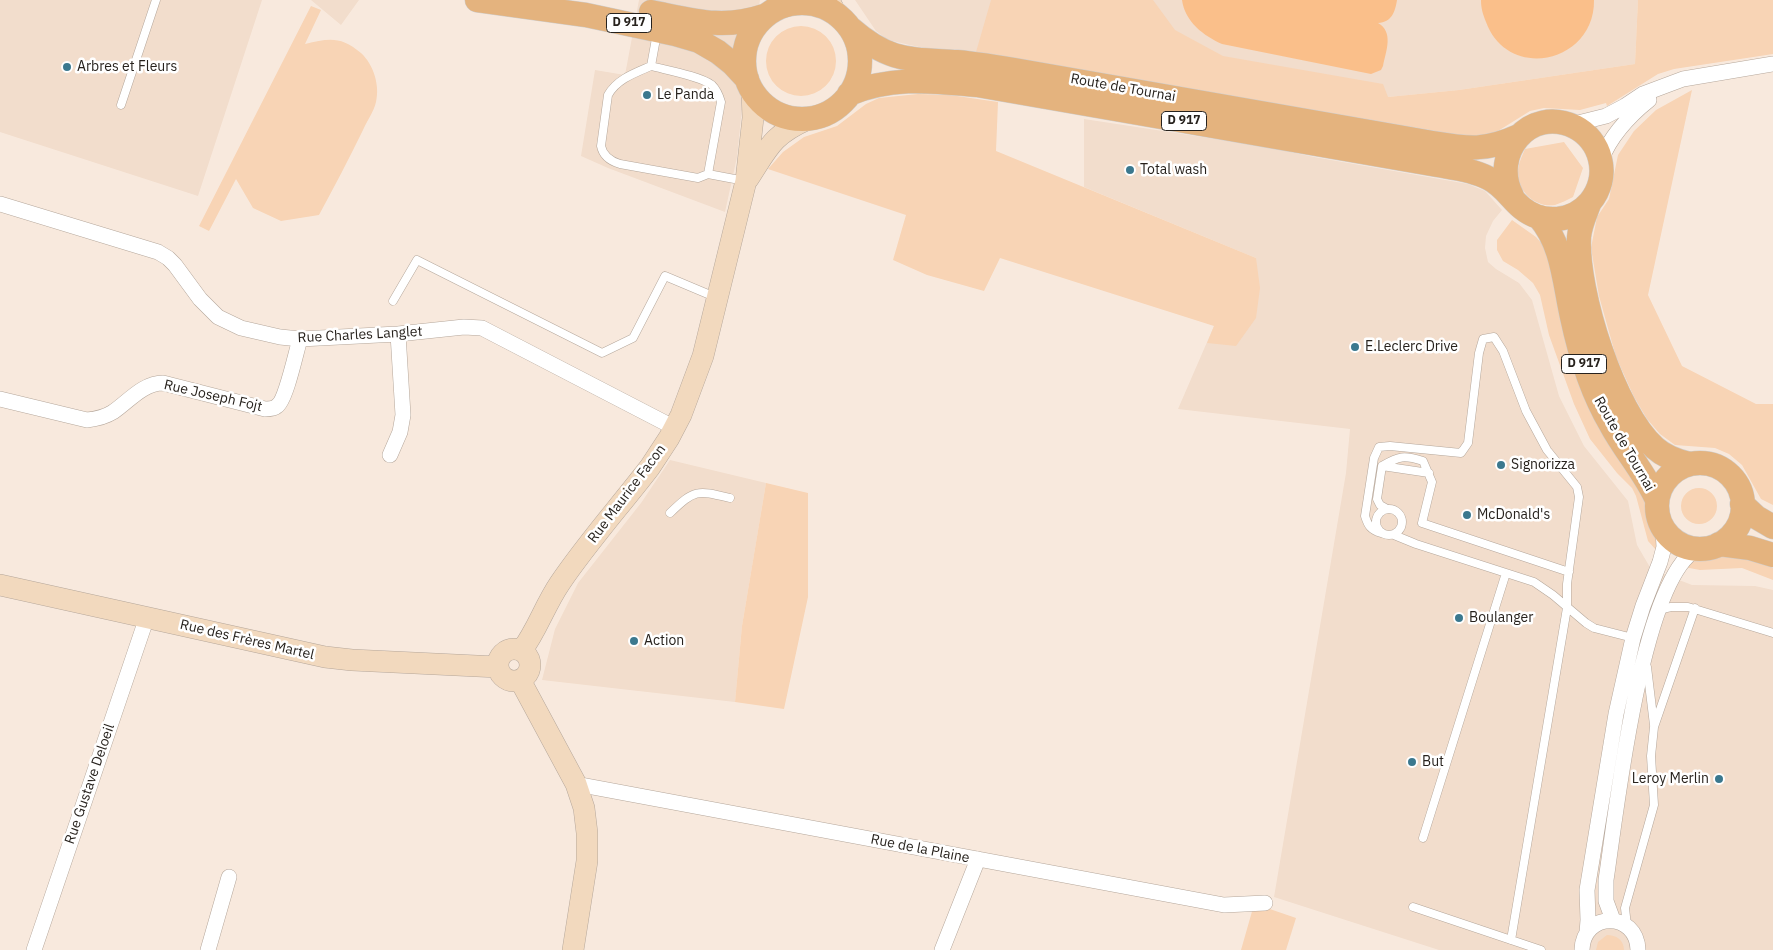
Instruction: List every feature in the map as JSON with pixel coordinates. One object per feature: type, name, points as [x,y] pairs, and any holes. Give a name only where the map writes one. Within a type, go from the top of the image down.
[{"type":"main road","name":"D 917","points":[[477,0],[653,24],[708,46],[727,58],[749,84]]},
{"type":"main road","name":"D 917","points":[[592,0],[718,24],[741,23],[765,16]]},
{"type":"main road","points":[[794,3],[809,3],[823,7],[849,28],[860,58],[859,74],[849,94],[831,111],[808,119],[791,118],[776,112],[762,103],[749,84],[744,56],[747,41],[765,16],[794,3]]},
{"type":"main road","name":"Route de Tournai","points":[[849,28],[876,48],[901,57],[958,62],[1026,72],[1463,148],[1484,148],[1502,143],[1509,147],[1530,128],[1543,123],[1557,122],[1570,125]]},
{"type":"main road","name":"Route de Tournai","points":[[849,94],[869,86],[901,81],[996,88],[1460,169],[1490,178],[1512,196],[1521,207],[1539,217],[1557,245],[1579,348],[1591,384],[1611,427],[1648,480],[1657,500]]},
{"type":"main road","points":[[1570,125],[1587,136],[1596,147],[1601,160]]},
{"type":"main road","points":[[1509,147],[1505,170],[1507,184],[1512,196]]},
{"type":"main road","name":"Route de Tournai","points":[[1601,160],[1602,173],[1599,186],[1589,204],[1581,227],[1580,237],[1581,265],[1595,333],[1608,370],[1626,408],[1650,443],[1671,458],[1690,464]]},
{"type":"main road","points":[[1539,217],[1552,219],[1566,218],[1589,204]]},
{"type":"main road","name":"Route de Tournai","points":[[1663,528],[1658,518],[1657,500],[1660,489],[1666,479],[1679,468],[1690,464],[1706,463],[1716,466],[1725,472],[1736,484],[1741,494],[1742,504],[1756,517],[1773,527]]},
{"type":"main road","points":[[1708,547],[1728,538],[1735,530],[1740,520],[1742,504]]},
{"type":"main road","points":[[1663,528],[1677,543],[1708,547],[1750,548],[1773,555]]},
{"type":"street","name":"Route de Tournai","points":[[1570,125],[1606,116],[1643,94],[1670,84],[1707,74],[1773,64]]},
{"type":"street","name":"Rue Maurice Facon","points":[[522,650],[532,636],[542,611],[560,583],[650,467],[675,428],[698,370],[746,181],[753,118],[749,84]]},
{"type":"street","name":"Route de Tournai","points":[[1601,160],[1607,144],[1621,127],[1642,106],[1670,84]]},
{"type":"street","name":"Rue Maurice Facon","points":[[746,181],[775,138],[790,127],[808,119]]},
{"type":"street","name":"Rue Charles Langlet","points":[[0,204],[158,252],[175,265],[200,299],[218,317],[241,328],[280,337],[300,339],[482,328],[675,428]]},
{"type":"street","points":[[390,455],[400,432],[403,415],[398,334]]},
{"type":"street","name":"Rue Joseph Fojt","points":[[0,399],[87,420],[112,413],[147,387],[156,383],[270,409],[277,406],[284,396],[300,339]]},
{"type":"street","points":[[1582,950],[1588,920],[1587,890],[1616,714],[1633,638],[1664,547],[1663,528]]},
{"type":"street","points":[[1638,950],[1634,934],[1620,923],[1606,901],[1606,880],[1627,744],[1638,681],[1658,610],[1676,570],[1687,556],[1708,547]]},
{"type":"street","name":"Rue des Frères Martel","points":[[0,585],[325,657],[362,661],[498,667]]},
{"type":"street","name":"Rue Gustave Deloeil","points":[[34,950],[147,617]]},
{"type":"street","points":[[513,648],[522,650],[528,657],[530,666],[527,674],[520,680],[508,680],[501,675],[498,667],[499,658],[504,651],[513,648]]},
{"type":"street","points":[[520,680],[576,784],[586,818],[587,861],[572,950]]},
{"type":"street","name":"Rue de la Plaine","points":[[576,784],[1224,905],[1265,903]]},
{"type":"street","points":[[942,950],[978,859]]},
{"type":"street","points":[[208,950],[229,877]]},
{"type":"street","points":[[1586,933],[1598,923],[1620,923]]},
{"type":"lane","points":[[121,105],[156,0]]},
{"type":"lane","points":[[561,3],[622,14]]},
{"type":"lane","points":[[651,66],[653,24],[713,31]]},
{"type":"lane","points":[[897,64],[945,70]]},
{"type":"lane","points":[[708,174],[721,102],[719,93],[712,86],[704,80],[651,66],[620,81],[611,90],[608,95],[601,146],[602,151],[609,160],[620,164],[698,178],[708,174],[746,181]]},
{"type":"lane","points":[[964,71],[1157,104]]},
{"type":"lane","points":[[1353,138],[1454,155]]},
{"type":"lane","points":[[393,301],[417,260],[602,353],[632,338],[665,276],[717,298]]},
{"type":"lane","points":[[1511,940],[1567,608],[1569,572],[1579,497],[1577,487],[1547,450],[1526,411],[1502,351],[1494,337],[1483,339],[1479,353],[1468,443],[1461,454],[1390,446],[1379,447],[1374,458],[1365,516],[1367,525],[1372,530],[1385,535],[1394,535],[1416,544],[1534,582],[1553,595],[1567,608],[1594,628],[1633,638]]},
{"type":"lane","points":[[1382,466],[1395,459],[1407,456],[1423,461],[1432,482],[1422,523],[1569,572]]},
{"type":"lane","points":[[1382,466],[1430,474]]},
{"type":"lane","points":[[1382,466],[1378,499],[1380,505],[1398,512],[1407,536],[1416,544]]},
{"type":"lane","points":[[670,513],[682,501],[694,493],[707,492],[730,498]]},
{"type":"lane","points":[[1381,533],[1376,526],[1376,517],[1387,509]]},
{"type":"lane","points":[[1394,535],[1400,530],[1402,525]]},
{"type":"lane","points":[[1423,838],[1506,573]]},
{"type":"lane","points":[[1658,610],[1680,606],[1696,608],[1773,633]]},
{"type":"lane","points":[[1654,727],[1696,608]]},
{"type":"lane","points":[[1620,923],[1654,805],[1651,756],[1654,727],[1645,654]]},
{"type":"lane","points":[[1412,907],[1541,950]]},
{"type":"shaded area","points":[[0,0],[262,0],[198,196],[0,132]]},
{"type":"shaded area","points":[[311,0],[359,0],[341,25]]},
{"type":"shaded area","points":[[639,0],[760,0],[744,89],[737,157],[725,212],[581,156],[595,70],[625,75]]},
{"type":"shaded area","points":[[855,0],[1638,0],[1635,64],[1459,90],[1388,97],[932,50],[888,40],[876,31]]},
{"type":"shaded area","points":[[991,0],[1153,0],[1175,30],[1223,56],[1383,84],[1388,97],[1459,90],[1635,64],[1638,0],[1773,0],[1773,54],[1674,69],[1658,74],[1607,106],[1606,103],[1580,110],[1544,108],[1530,111],[1490,136],[1464,136],[976,52]]},
{"type":"shaded area","points":[[1182,0],[1397,0],[1392,16],[1387,21],[1378,23],[1386,31],[1388,42],[1381,70],[1371,74],[1222,44],[1196,27],[1187,15]]},
{"type":"shaded area","points":[[1481,0],[1594,0],[1591,21],[1581,38],[1566,50],[1549,57],[1530,58],[1512,53],[1497,41],[1486,22]]},
{"type":"shaded area","points":[[311,6],[321,10],[305,44],[321,40],[341,41],[354,47],[361,53],[366,58],[375,76],[377,96],[374,109],[319,215],[281,221],[253,208],[236,179],[209,231],[199,226]]},
{"type":"shaded area","points":[[801,26],[814,29],[826,36],[833,48],[836,61],[833,74],[826,86],[814,93],[801,96],[788,93],[776,86],[769,74],[766,61],[769,48],[776,36],[788,29]]},
{"type":"shaded area","points":[[1692,90],[1648,295],[1682,366],[1756,404],[1773,404],[1773,505],[1761,499],[1742,465],[1729,454],[1715,448],[1675,445],[1660,434],[1647,419],[1634,397],[1616,357],[1599,296],[1591,248],[1597,217],[1609,199],[1618,155],[1634,131],[1656,110]]},
{"type":"shaded area","points":[[918,94],[950,95],[998,102],[996,151],[1256,258],[1260,288],[1256,318],[1236,346],[1207,343],[1214,326],[1000,258],[984,291],[927,275],[893,260],[906,215],[768,169],[783,152],[804,137],[837,126],[866,104],[879,98]]},
{"type":"shaded area","points":[[1084,119],[1268,147],[1468,184],[1485,191],[1502,210],[1493,221],[1486,236],[1485,248],[1488,262],[1519,283],[1532,300],[1559,396],[1584,446],[1628,501],[1637,545],[1651,569],[1692,585],[1755,586],[1773,590],[1773,950],[1439,950],[1274,897],[1346,473],[1350,429],[1178,409],[1214,326],[1256,258],[1084,187]]},
{"type":"shaded area","points":[[1564,142],[1583,168],[1573,197],[1555,205],[1541,204],[1534,201],[1524,192],[1518,179],[1520,160],[1525,149]]},
{"type":"shaded area","points":[[1512,220],[1536,237],[1544,246],[1645,484],[1651,522],[1656,535],[1657,551],[1648,541],[1636,496],[1632,488],[1617,473],[1590,439],[1574,404],[1549,335],[1540,295],[1533,283],[1518,270],[1503,261],[1497,250],[1497,240]]},
{"type":"shaded area","points":[[670,460],[766,483],[742,626],[735,702],[542,680],[555,629],[578,583],[641,503]]},
{"type":"shaded area","points":[[766,483],[808,493],[808,597],[784,709],[735,702],[742,626]]},
{"type":"shaded area","points":[[1699,488],[1706,489],[1712,493],[1716,499],[1716,513],[1712,519],[1706,523],[1699,524],[1692,523],[1686,519],[1682,513],[1681,506],[1682,499],[1686,493],[1692,489]]},
{"type":"shaded area","points":[[1722,553],[1747,555],[1773,568],[1773,580],[1742,568],[1700,570],[1684,567],[1700,557]]},
{"type":"shaded area","points":[[1264,907],[1296,918],[1286,950],[1241,950],[1253,908]]},
{"type":"shaded area","points":[[1607,935],[1619,939],[1623,943],[1624,950],[1596,950],[1598,942]]},
{"type":"place","name":"Arbres et Fleurs","points":[[67,67]]},
{"type":"place","name":"Le Panda","points":[[647,95]]},
{"type":"place","name":"Total wash","points":[[1130,170]]},
{"type":"place","name":"E.Leclerc Drive","points":[[1355,347]]},
{"type":"place","name":"Signorizza","points":[[1501,465]]},
{"type":"place","name":"McDonald's","points":[[1467,515]]},
{"type":"place","name":"Boulanger","points":[[1459,618]]},
{"type":"place","name":"Action","points":[[634,641]]},
{"type":"place","name":"But","points":[[1412,762]]},
{"type":"place","name":"Leroy Merlin","points":[[1719,779]]}]
